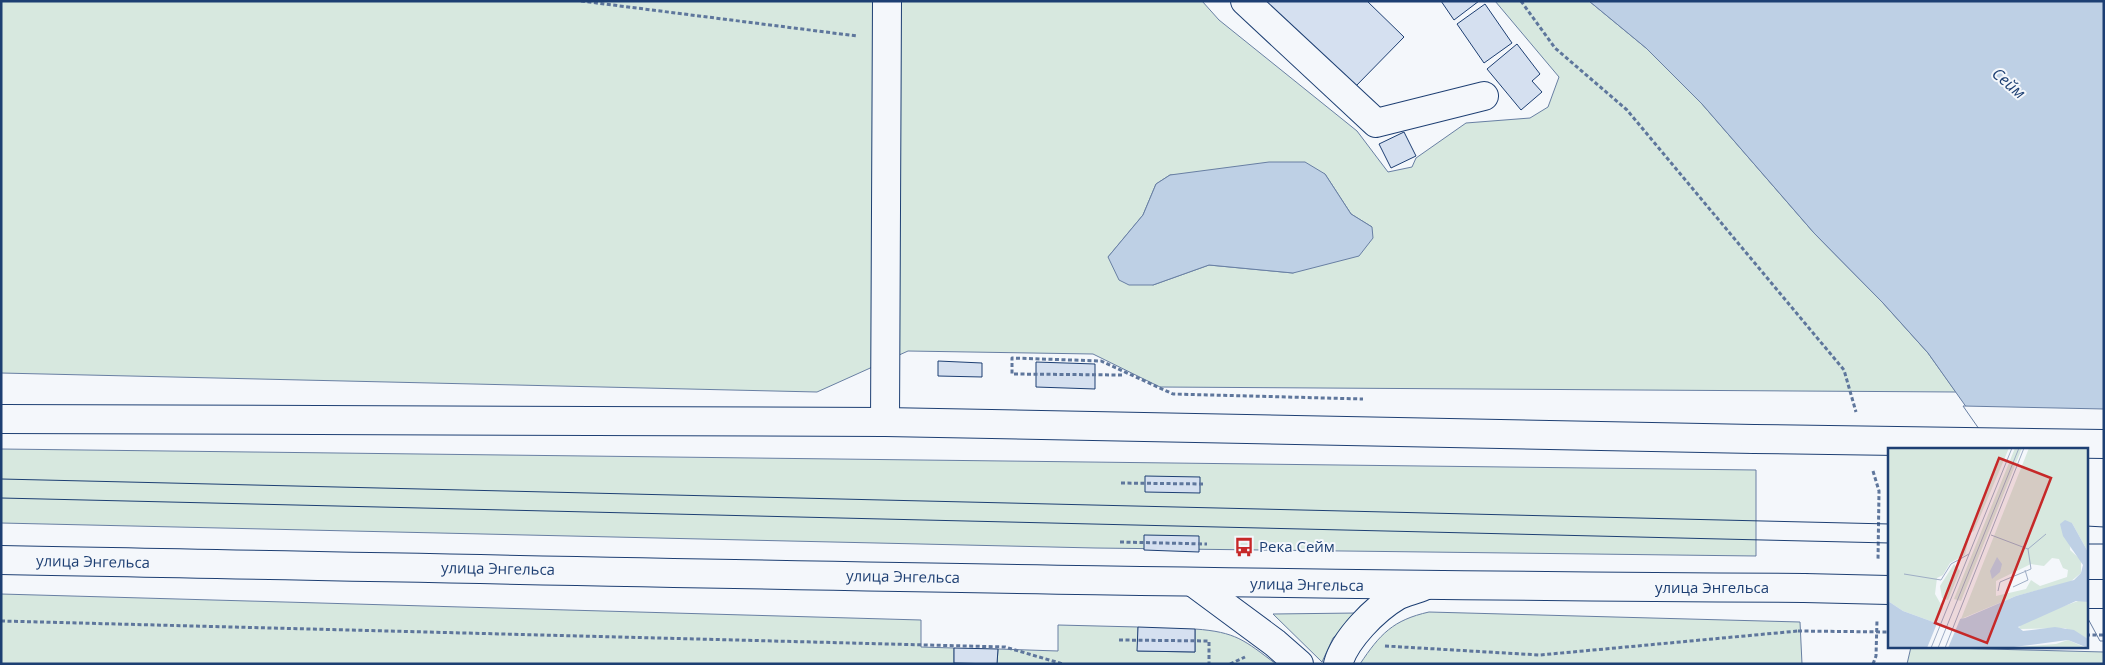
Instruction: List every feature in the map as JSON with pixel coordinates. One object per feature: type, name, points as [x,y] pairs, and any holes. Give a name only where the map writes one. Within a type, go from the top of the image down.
[{"type":"main road","points":[[885,422],[888,1]]},
{"type":"main road","points":[[1245,1],[1376,123],[1484,96]]},
{"type":"main road","points":[[1,419],[885,422],[1754,440],[2104,444]]},
{"type":"main road","name":"улица Энгельса","points":[[1,560],[1424,586],[1804,588],[1883,579]]},
{"type":"main road","points":[[1194,583],[1275,643],[1299,664]]},
{"type":"main road","points":[[1342,654],[1377,611],[1398,596],[1424,586]]},
{"type":"main road","points":[[2088,594],[2104,594]]},
{"type":"path","points":[[581,1],[887,40]]},
{"type":"path","points":[[1521,1],[1555,48],[1627,110],[1844,370],[1858,417]]},
{"type":"path","points":[[1122,375],[1012,374],[1012,358],[1100,361],[1173,394],[1372,399]]},
{"type":"path","points":[[1871,464],[1879,492],[1883,579]]},
{"type":"path","points":[[1121,483],[1203,484]]},
{"type":"path","points":[[1120,542],[1207,544]]},
{"type":"path","points":[[1874,664],[1877,617]]},
{"type":"path","points":[[1,621],[1005,647],[1062,664]]},
{"type":"path","points":[[1342,654],[1540,655],[1798,631],[1888,632]]},
{"type":"path","points":[[2088,634],[2104,635]]},
{"type":"path","points":[[1119,640],[1209,641],[1209,664]]},
{"type":"path","points":[[1230,664],[1275,643]]},
{"type":"shaded area","points":[[1,1],[1202,1],[1219,20],[1357,131],[1388,172],[1412,167],[1416,158],[1466,123],[1530,118],[1548,107],[1559,77],[1495,1],[1589,1],[1646,48],[1702,104],[1814,233],[1883,303],[1928,353],[1956,392],[1160,387],[1093,354],[908,351],[817,392],[1,373]],"holes":[[[1325,174],[1351,214],[1372,227],[1293,273],[1209,265],[1153,285],[1108,257],[1143,215],[1156,184],[1170,175]]]},
{"type":"shaded area","points":[[1,449],[1756,470],[1756,556],[1095,548],[1,523]]},
{"type":"shaded area","points":[[1,594],[921,620],[921,647],[954,648],[954,663],[996,664],[1,664]]},
{"type":"shaded area","points":[[1429,612],[1800,622],[1802,664],[1360,664],[1381,636],[1406,619]]},
{"type":"shaded area","points":[[1357,613],[1333,638],[1322,662],[1273,614]]},
{"type":"shaded area","points":[[1058,625],[1138,627],[1138,651],[1195,652],[1195,629],[1209,630],[1230,635],[1247,643],[1276,664],[997,664],[998,649],[1058,651]]},
{"type":"shaded area","points":[[1911,648],[2104,652],[2104,664],[1907,664]]},
{"type":"water","name":"Сейм","points":[[1589,1],[2104,1],[2104,642],[2088,613],[2088,448],[1995,448],[1928,353],[1883,303],[1814,233],[1702,104],[1646,48]]},
{"type":"water","points":[[1269,162],[1305,162],[1325,174],[1351,214],[1372,227],[1373,238],[1359,256],[1293,273],[1209,265],[1153,285],[1129,285],[1119,280],[1108,257],[1143,215],[1156,184],[1170,175]]},
{"type":"pier","points":[[1963,406],[2104,409],[2104,641],[2100,641],[2088,619],[2088,448],[1992,448]]},
{"type":"building","points":[[1264,1],[1367,1],[1404,37],[1354,88]]},
{"type":"building","points":[[1441,1],[1479,1],[1454,20]]},
{"type":"building","points":[[1485,4],[1512,43],[1484,63],[1457,24]]},
{"type":"building","points":[[1517,44],[1540,74],[1532,81],[1542,92],[1521,110],[1487,69]]},
{"type":"building","points":[[1404,132],[1416,156],[1391,168],[1379,144]]},
{"type":"building","points":[[938,361],[982,363],[982,377],[938,376]]},
{"type":"building","points":[[1036,362],[1095,364],[1095,389],[1036,387]]},
{"type":"building","points":[[1145,476],[1200,477],[1200,493],[1145,492]]},
{"type":"building","points":[[1144,535],[1199,536],[1199,552],[1144,550]]},
{"type":"building","points":[[1138,627],[1195,629],[1195,652],[1137,651]]},
{"type":"building","points":[[954,648],[998,649],[997,664],[954,663]]},
{"type":"tram line","points":[[1,479],[1888,524]]},
{"type":"tram line","points":[[1,498],[1888,543]]},
{"type":"tram line","points":[[2088,526],[2104,527]]},
{"type":"tram line","points":[[2088,544],[2104,544]]},
{"type":"place","name":"Река Сейм","points":[[1244,547]]}]
